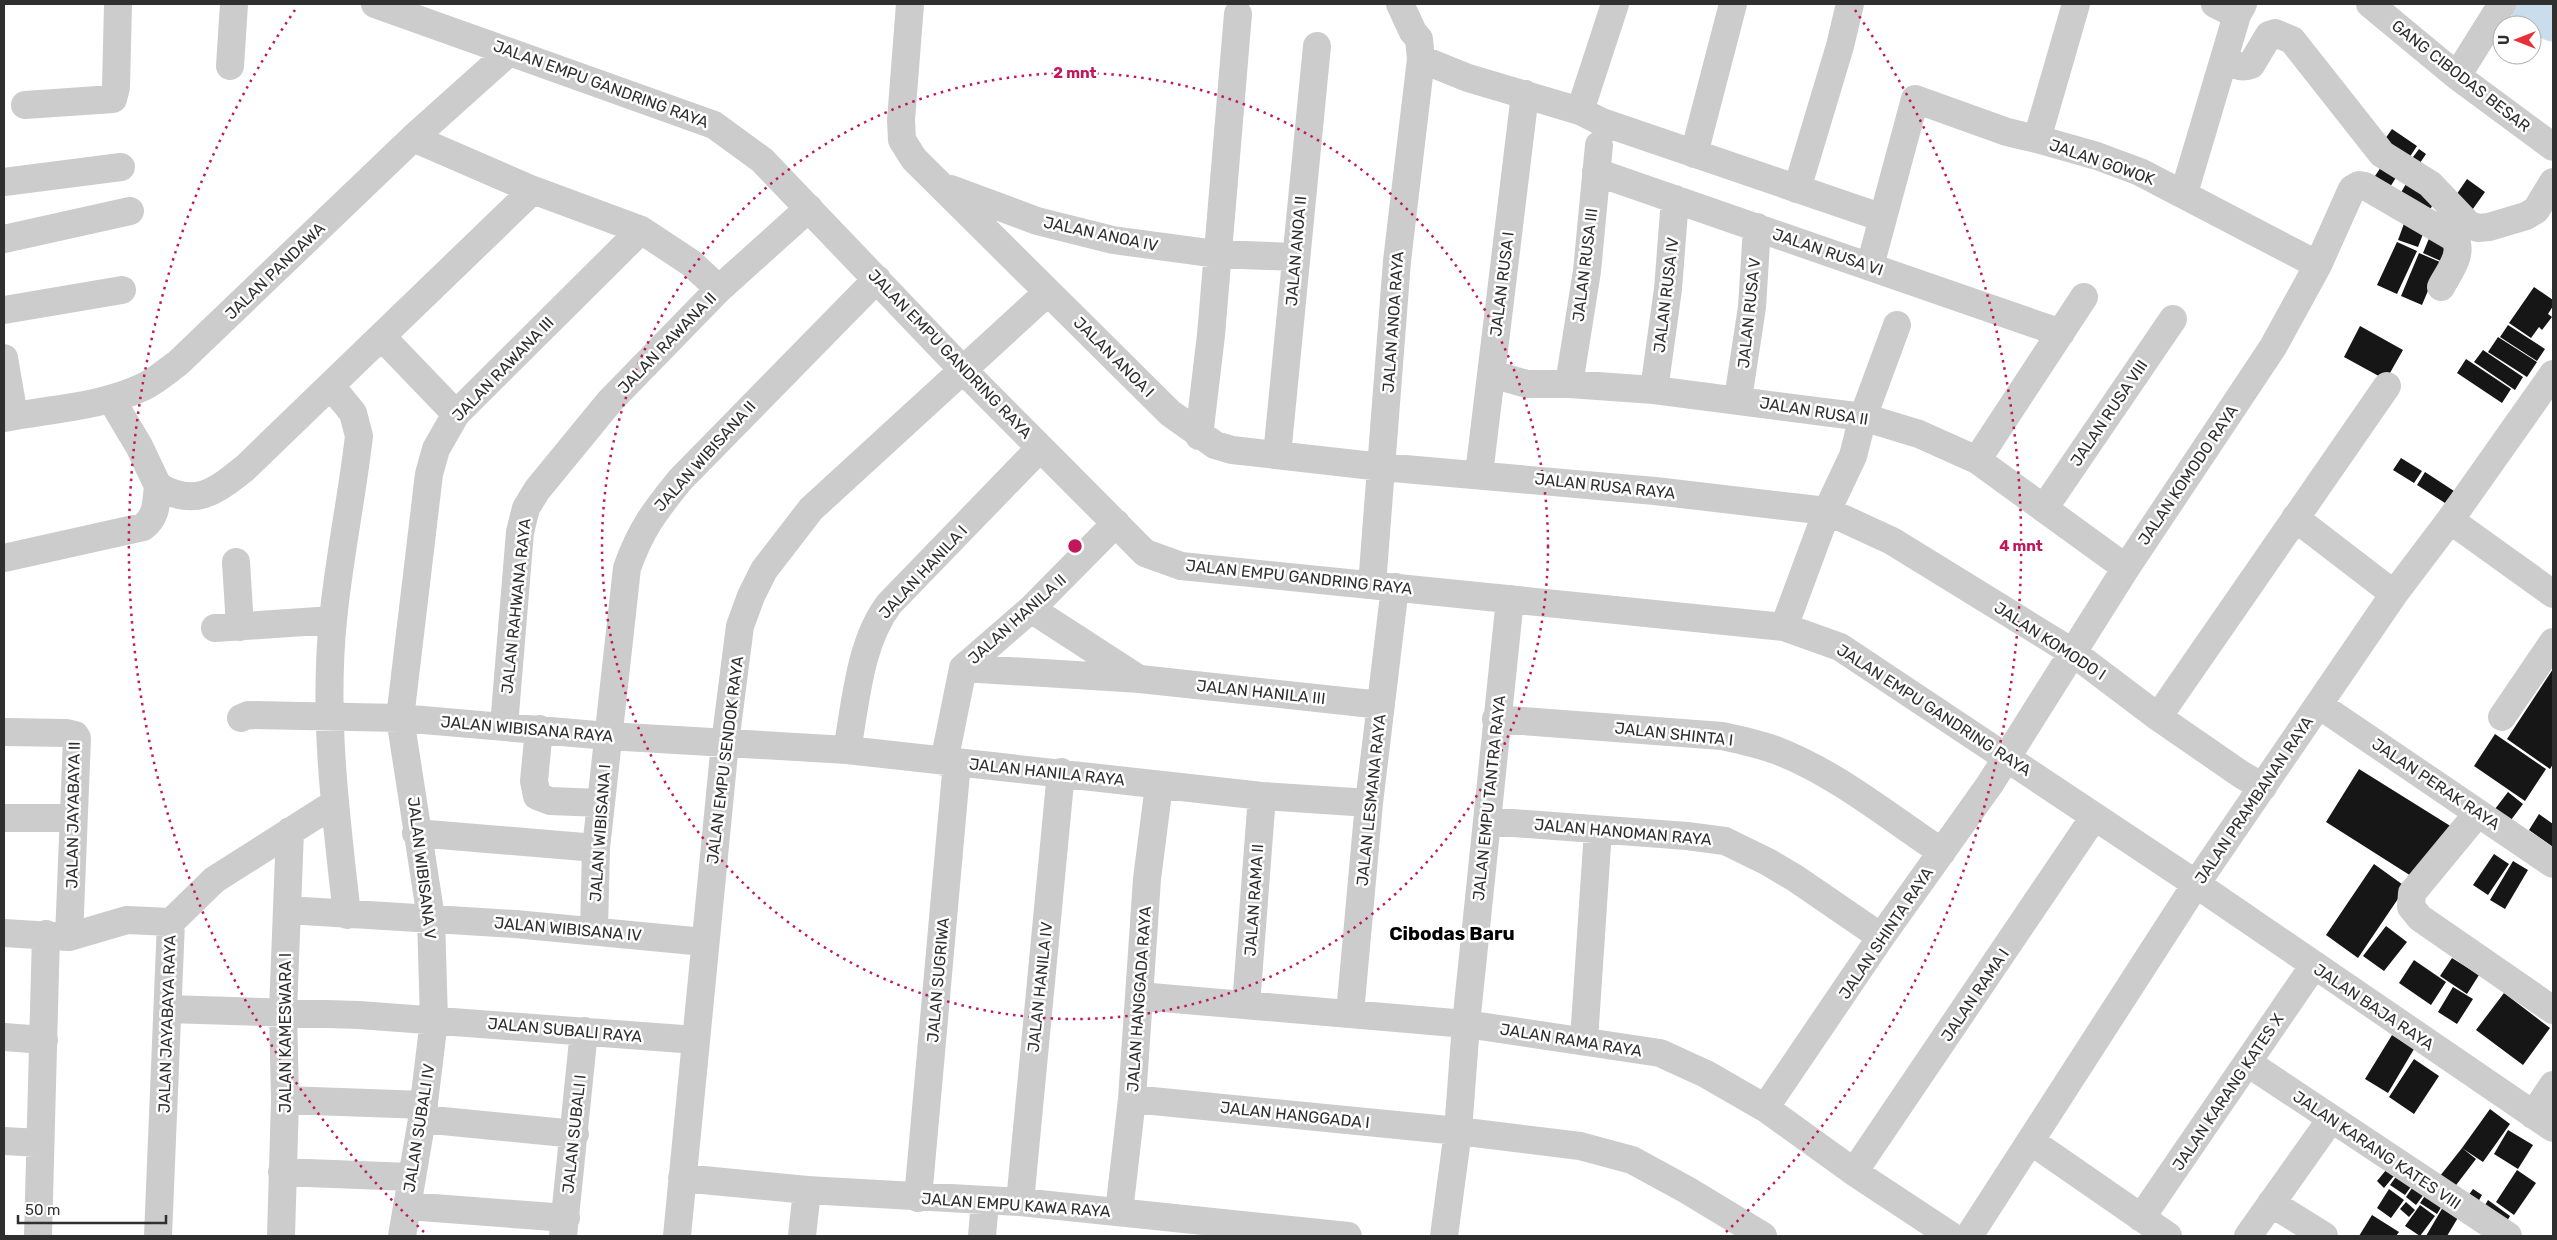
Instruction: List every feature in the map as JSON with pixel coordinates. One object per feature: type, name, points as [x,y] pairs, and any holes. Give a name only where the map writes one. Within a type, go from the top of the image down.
[{"type":"street","points":[[25,105],[113,99],[116,87],[118,4]]},
{"type":"street","points":[[230,66],[234,4]]},
{"type":"street","name":"JALAN EMPU GANDRING RAYA","points":[[375,4],[714,125],[762,160],[878,278],[962,368],[1145,553],[1181,566],[1784,627],[1840,647],[2196,884]]},
{"type":"street","name":"JALAN ANOA I","points":[[910,4],[904,57],[901,120],[902,140],[914,159],[1170,413],[1199,436],[1215,445],[1232,450],[1382,467]]},
{"type":"street","name":"JALAN ANOA RAYA","points":[[1384,586],[1382,467],[1397,260],[1421,59],[1419,39],[1413,32],[1400,4]]},
{"type":"street","points":[[1580,111],[1615,4]]},
{"type":"street","points":[[1694,154],[1733,4]]},
{"type":"street","points":[[1797,189],[1840,46],[1850,4]]},
{"type":"street","name":"JALAN GOWOK","points":[[2076,4],[2037,140],[2131,169],[2184,194],[2318,265]]},
{"type":"street","name":"GANG CIBODAS BESAR","points":[[2370,4],[2457,76],[2553,148]]},
{"type":"street","points":[[2457,76],[2502,4]]},
{"type":"street","points":[[2184,194],[2224,60],[2232,8]]},
{"type":"street","points":[[1199,436],[1211,336],[1216,254],[1238,14]]},
{"type":"street","points":[[2224,60],[2235,66],[2246,67],[2251,65],[2269,35],[2275,33],[2292,40],[2382,154],[2430,184],[2469,224],[2478,228],[2489,227],[2526,216],[2536,210],[2553,182]]},
{"type":"street","name":"JALAN ANOA II","points":[[1277,455],[1317,46]]},
{"type":"street","name":"JALAN PANDAWA","points":[[9,417],[111,399],[144,386],[178,363],[413,138],[509,52]]},
{"type":"street","points":[[1421,59],[1468,78],[1580,111],[1602,122],[1883,218]]},
{"type":"street","name":"JALAN RUSA I","points":[[1479,474],[1525,94]]},
{"type":"street","points":[[1870,266],[1915,99],[2006,132],[2037,140]]},
{"type":"street","points":[[413,138],[533,190],[641,230],[691,263],[719,289]]},
{"type":"street","name":"JALAN RUSA VI","points":[[1598,158],[1675,199],[2060,332]]},
{"type":"street","name":"JALAN RUSA III","points":[[1569,384],[1587,271],[1598,158]]},
{"type":"street","points":[[4,182],[122,167]]},
{"type":"street","name":"JALAN ANOA IV","points":[[942,186],[1037,221],[1113,240],[1216,254],[1295,257]]},
{"type":"street","name":"JALAN KOMODO RAYA","points":[[2007,757],[2126,568],[2273,347],[2318,265],[2349,192],[2356,186],[2370,189],[2454,238],[2458,244],[2457,257],[2441,287]]},
{"type":"street","points":[[158,486],[182,496],[202,496],[217,490],[245,468],[533,190]]},
{"type":"street","name":"JALAN RUSA IV","points":[[1654,390],[1668,289],[1675,199]]},
{"type":"street","name":"JALAN RAWANA II","points":[[537,490],[610,401],[719,289],[809,208]]},
{"type":"street","points":[[4,239],[130,211]]},
{"type":"street","name":"JALAN RUSA V","points":[[1738,399],[1752,307],[1757,227]]},
{"type":"street","name":"JALAN RAWANA III","points":[[400,718],[429,474],[436,449],[456,414],[641,230]]},
{"type":"street","name":"JALAN WIBISANA II","points":[[608,736],[627,568],[638,536],[651,515],[680,480],[878,278]]},
{"type":"street","points":[[4,310],[122,290]]},
{"type":"street","name":"JALAN EMPU SENDOK RAYA","points":[[678,1236],[704,942],[725,743],[740,626],[751,596],[764,570],[811,509],[962,368],[1048,292]]},
{"type":"street","points":[[1977,460],[2084,297]]},
{"type":"street","name":"JALAN RUSA VIII","points":[[2045,507],[2173,319]]},
{"type":"street","points":[[1784,627],[1827,511],[1852,456],[1863,417],[1897,325]]},
{"type":"street","points":[[382,337],[456,414]]},
{"type":"street","points":[[4,358],[9,417]]},
{"type":"street","name":"JALAN RUSA II","points":[[1492,374],[1527,384],[1569,384],[1654,390],[1738,399],[1863,417],[1919,434],[1977,460],[2045,507],[2126,568]]},
{"type":"street","name":"JALAN PRAMBANAN RAYA","points":[[1980,1233],[2032,1142],[2196,884],[2394,594],[2450,520],[2553,374]]},
{"type":"street","points":[[331,386],[353,413],[358,436],[333,620],[329,716],[335,803],[347,915]]},
{"type":"street","points":[[2158,717],[2386,386]]},
{"type":"street","points":[[4,558],[143,527],[151,521],[158,486],[140,446],[111,399]]},
{"type":"street","name":"JALAN HANILA I","points":[[847,750],[862,670],[877,620],[889,604],[1040,448]]},
{"type":"street","name":"JALAN RUSA RAYA","points":[[1382,467],[1479,474],[1776,503],[1827,511]]},
{"type":"street","name":"JALAN RAHWANA RAYA","points":[[504,726],[520,532],[526,508],[537,490]]},
{"type":"street","name":"JALAN KOMODO I","points":[[1827,511],[1892,541],[2072,652],[2158,717],[2242,775],[2263,787]]},
{"type":"street","points":[[2295,518],[2394,594]]},
{"type":"street","points":[[2450,520],[2553,594]]},
{"type":"street","name":"JALAN HANILA II","points":[[950,762],[964,668],[1031,609],[1116,523]]},
{"type":"street","points":[[236,562],[227,628],[333,620]]},
{"type":"street","name":"JALAN LESMANA RAYA","points":[[1350,1013],[1369,803],[1381,705],[1384,586]]},
{"type":"street","name":"JALAN EMPU TANTRA RAYA","points":[[1444,1236],[1458,1131],[1466,1024],[1496,719],[1510,599]]},
{"type":"street","name":"JALAN HANILA III","points":[[1031,609],[1140,679]]},
{"type":"street","points":[[2502,717],[2553,642]]},
{"type":"street","name":"JALAN HANILA III","points":[[964,668],[1140,679],[1381,705]]},
{"type":"street","name":"JALAN PERAK RAYA","points":[[2319,705],[2553,864]]},
{"type":"street","name":"JALAN WIBISANA RAYA","points":[[241,718],[248,715],[400,718],[608,736],[725,743]]},
{"type":"street","name":"JALAN WIBISANA V","points":[[400,718],[408,761],[416,833],[432,918],[434,1020]]},
{"type":"street","name":"JALAN SHINTA I","points":[[1496,719],[1722,736],[1748,742],[1778,751],[1828,777],[1942,852]]},
{"type":"street","points":[[539,729],[534,781],[537,796],[550,800],[601,804]]},
{"type":"street","name":"JALAN JAYABAYA II","points":[[4,732],[75,735],[77,748],[73,818],[44,1040],[38,1236]]},
{"type":"street","name":"JALAN WIBISANA I","points":[[594,930],[596,848],[608,736]]},
{"type":"street","name":"JALAN HANILA RAYA","points":[[725,743],[847,750],[1061,772],[1262,796],[1369,803]]},
{"type":"street","name":"JALAN SHINTA RAYA","points":[[1765,1108],[1881,937],[2007,757]]},
{"type":"street","name":"JALAN SUGRIWA","points":[[918,1198],[950,762]]},
{"type":"street","name":"JALAN HANILA IV","points":[[1020,1202],[1061,772]]},
{"type":"street","name":"JALAN HANGGADA RAYA","points":[[1119,1212],[1132,1099],[1147,879],[1159,785]]},
{"type":"street","name":"JALAN RAMA II","points":[[1246,1005],[1262,796]]},
{"type":"street","points":[[171,922],[214,880],[335,803]]},
{"type":"street","points":[[2478,813],[2412,894],[2411,907],[2420,918],[2553,1010]]},
{"type":"street","name":"JALAN RAMA I","points":[[1854,1172],[2094,817]]},
{"type":"street","points":[[4,818],[73,818]]},
{"type":"street","name":"JALAN HANOMAN RAYA","points":[[1487,821],[1687,836],[1725,841],[1768,862],[1795,878],[1881,937]]},
{"type":"street","points":[[1584,1040],[1598,830]]},
{"type":"street","name":"JALAN KAMESWARA I","points":[[281,1236],[285,1100],[283,1011],[290,831]]},
{"type":"street","points":[[416,833],[596,848]]},
{"type":"street","name":"JALAN BAJA RAYA","points":[[2196,884],[2543,1121]]},
{"type":"street","name":"JALAN WIBISANA IV","points":[[287,910],[594,930],[704,942]]},
{"type":"street","name":"JALAN JAYABAYA RAYA","points":[[4,933],[58,936],[127,920],[171,922],[158,1236]]},
{"type":"street","name":"JALAN KARANG KATES X","points":[[2141,1218],[2314,965]]},
{"type":"street","name":"JALAN RAMA RAYA","points":[[1139,996],[1466,1024],[1584,1040],[1660,1054],[1706,1074],[1765,1108],[1854,1172],[1951,1236]]},
{"type":"street","name":"JALAN SUBALI RAYA","points":[[168,1009],[283,1011],[434,1020],[696,1040]]},
{"type":"street","name":"JALAN SUBALI IV","points":[[402,1236],[410,1177],[423,1112],[434,1020]]},
{"type":"street","name":"JALAN SUBALI I","points":[[565,1227],[584,1031]]},
{"type":"street","points":[[4,1037],[44,1040]]},
{"type":"street","name":"JALAN KARANG KATES VIII","points":[[2248,1063],[2507,1236]]},
{"type":"street","points":[[2543,1121],[2553,1085]]},
{"type":"street","name":"JALAN HANGGADA I","points":[[1132,1099],[1458,1131],[1580,1146],[1632,1160],[1687,1190],[1763,1236]]},
{"type":"street","points":[[285,1100],[423,1112],[575,1134]]},
{"type":"street","points":[[2248,1236],[2331,1119]]},
{"type":"street","points":[[4,1141],[40,1144]]},
{"type":"street","points":[[2032,1142],[2168,1236]]},
{"type":"street","points":[[282,1172],[410,1177]]},
{"type":"street","name":"JALAN EMPU KAWA RAYA","points":[[682,1178],[918,1198],[1020,1202],[1119,1212],[1187,1228],[1348,1236]]},
{"type":"street","points":[[802,1236],[807,1190]]},
{"type":"street","points":[[982,1236],[985,1201]]},
{"type":"street","points":[[2271,1203],[2324,1236]]},
{"type":"street","points":[[407,1206],[565,1227]]},
{"type":"building","points":[[2392,129],[2417,146],[2405,164],[2380,146]]},
{"type":"building","points":[[2419,149],[2426,154],[2418,166],[2410,161]]},
{"type":"building","points":[[2385,161],[2400,171],[2387,192],[2371,182]]},
{"type":"building","points":[[2410,177],[2439,194],[2428,213],[2399,196]]},
{"type":"building","points":[[2467,179],[2485,192],[2470,213],[2452,201]]},
{"type":"building","points":[[2405,221],[2425,229],[2418,247],[2398,240]]},
{"type":"building","points":[[2430,236],[2452,245],[2445,263],[2423,253]]},
{"type":"building","points":[[2397,242],[2417,251],[2397,294],[2377,285]]},
{"type":"building","points":[[2419,253],[2440,262],[2422,305],[2401,296]]},
{"type":"building","points":[[2534,287],[2553,300],[2553,306],[2548,314],[2552,317],[2542,330],[2539,327],[2531,338],[2509,323]]},
{"type":"building","points":[[2508,325],[2545,349],[2537,361],[2500,337]]},
{"type":"building","points":[[2360,326],[2403,350],[2386,380],[2344,357]]},
{"type":"building","points":[[2498,337],[2537,362],[2527,377],[2488,352]]},
{"type":"building","points":[[2483,350],[2523,377],[2515,390],[2474,362]]},
{"type":"building","points":[[2466,359],[2511,389],[2502,403],[2457,373]]},
{"type":"building","points":[[2401,458],[2422,471],[2414,483],[2393,470]]},
{"type":"building","points":[[2425,472],[2454,491],[2445,503],[2417,485]]},
{"type":"building","points":[[2553,669],[2553,764],[2550,769],[2507,739]]},
{"type":"building","points":[[2495,734],[2546,769],[2525,801],[2474,766]]},
{"type":"building","points":[[2359,769],[2452,827],[2419,881],[2326,822]]},
{"type":"building","points":[[2508,792],[2523,804],[2511,820],[2495,809]]},
{"type":"building","points":[[2539,814],[2553,824],[2553,847],[2529,830]]},
{"type":"building","points":[[2494,854],[2509,864],[2488,895],[2473,885]]},
{"type":"building","points":[[2513,861],[2528,870],[2505,909],[2490,900]]},
{"type":"building","points":[[2374,864],[2406,887],[2358,958],[2326,935]]},
{"type":"building","points":[[2386,926],[2407,942],[2384,971],[2363,956]]},
{"type":"building","points":[[2452,958],[2479,975],[2467,994],[2440,976]]},
{"type":"building","points":[[2414,960],[2446,982],[2431,1005],[2399,983]]},
{"type":"building","points":[[2453,987],[2473,999],[2457,1024],[2438,1012]]},
{"type":"building","points":[[2504,993],[2550,1028],[2523,1065],[2476,1030]]},
{"type":"building","points":[[2392,1035],[2414,1049],[2388,1093],[2365,1079]]},
{"type":"building","points":[[2414,1059],[2439,1076],[2414,1114],[2389,1097]]},
{"type":"building","points":[[2490,1109],[2510,1124],[2483,1162],[2462,1148]]},
{"type":"building","points":[[2508,1130],[2533,1145],[2518,1169],[2494,1154]]},
{"type":"building","points":[[2462,1148],[2476,1159],[2450,1193],[2436,1181]]},
{"type":"building","points":[[2391,1164],[2399,1170],[2384,1188],[2377,1181]]},
{"type":"building","points":[[2517,1170],[2536,1183],[2514,1215],[2496,1202]]},
{"type":"building","points":[[2400,1171],[2415,1181],[2405,1195],[2390,1185]]},
{"type":"building","points":[[2416,1182],[2427,1190],[2416,1205],[2406,1197]]},
{"type":"building","points":[[2389,1189],[2404,1200],[2391,1218],[2377,1208]]},
{"type":"building","points":[[2473,1189],[2482,1195],[2478,1202],[2468,1196]]},
{"type":"building","points":[[2429,1190],[2445,1201],[2437,1214],[2420,1203]]},
{"type":"building","points":[[2488,1200],[2510,1216],[2506,1223],[2484,1207]]},
{"type":"building","points":[[2406,1202],[2415,1210],[2409,1217],[2400,1209]]},
{"type":"building","points":[[2420,1205],[2435,1216],[2420,1236],[2405,1226]]},
{"type":"building","points":[[2443,1207],[2459,1216],[2447,1236],[2426,1236]]},
{"type":"building","points":[[2372,1215],[2399,1232],[2396,1236],[2359,1236]]},
{"type":"waterway","points":[[2529,4],[2529,12],[2537,18],[2553,24]]},
{"type":"district","name":"Cibodas Baru","points":[[1452,933]]}]
